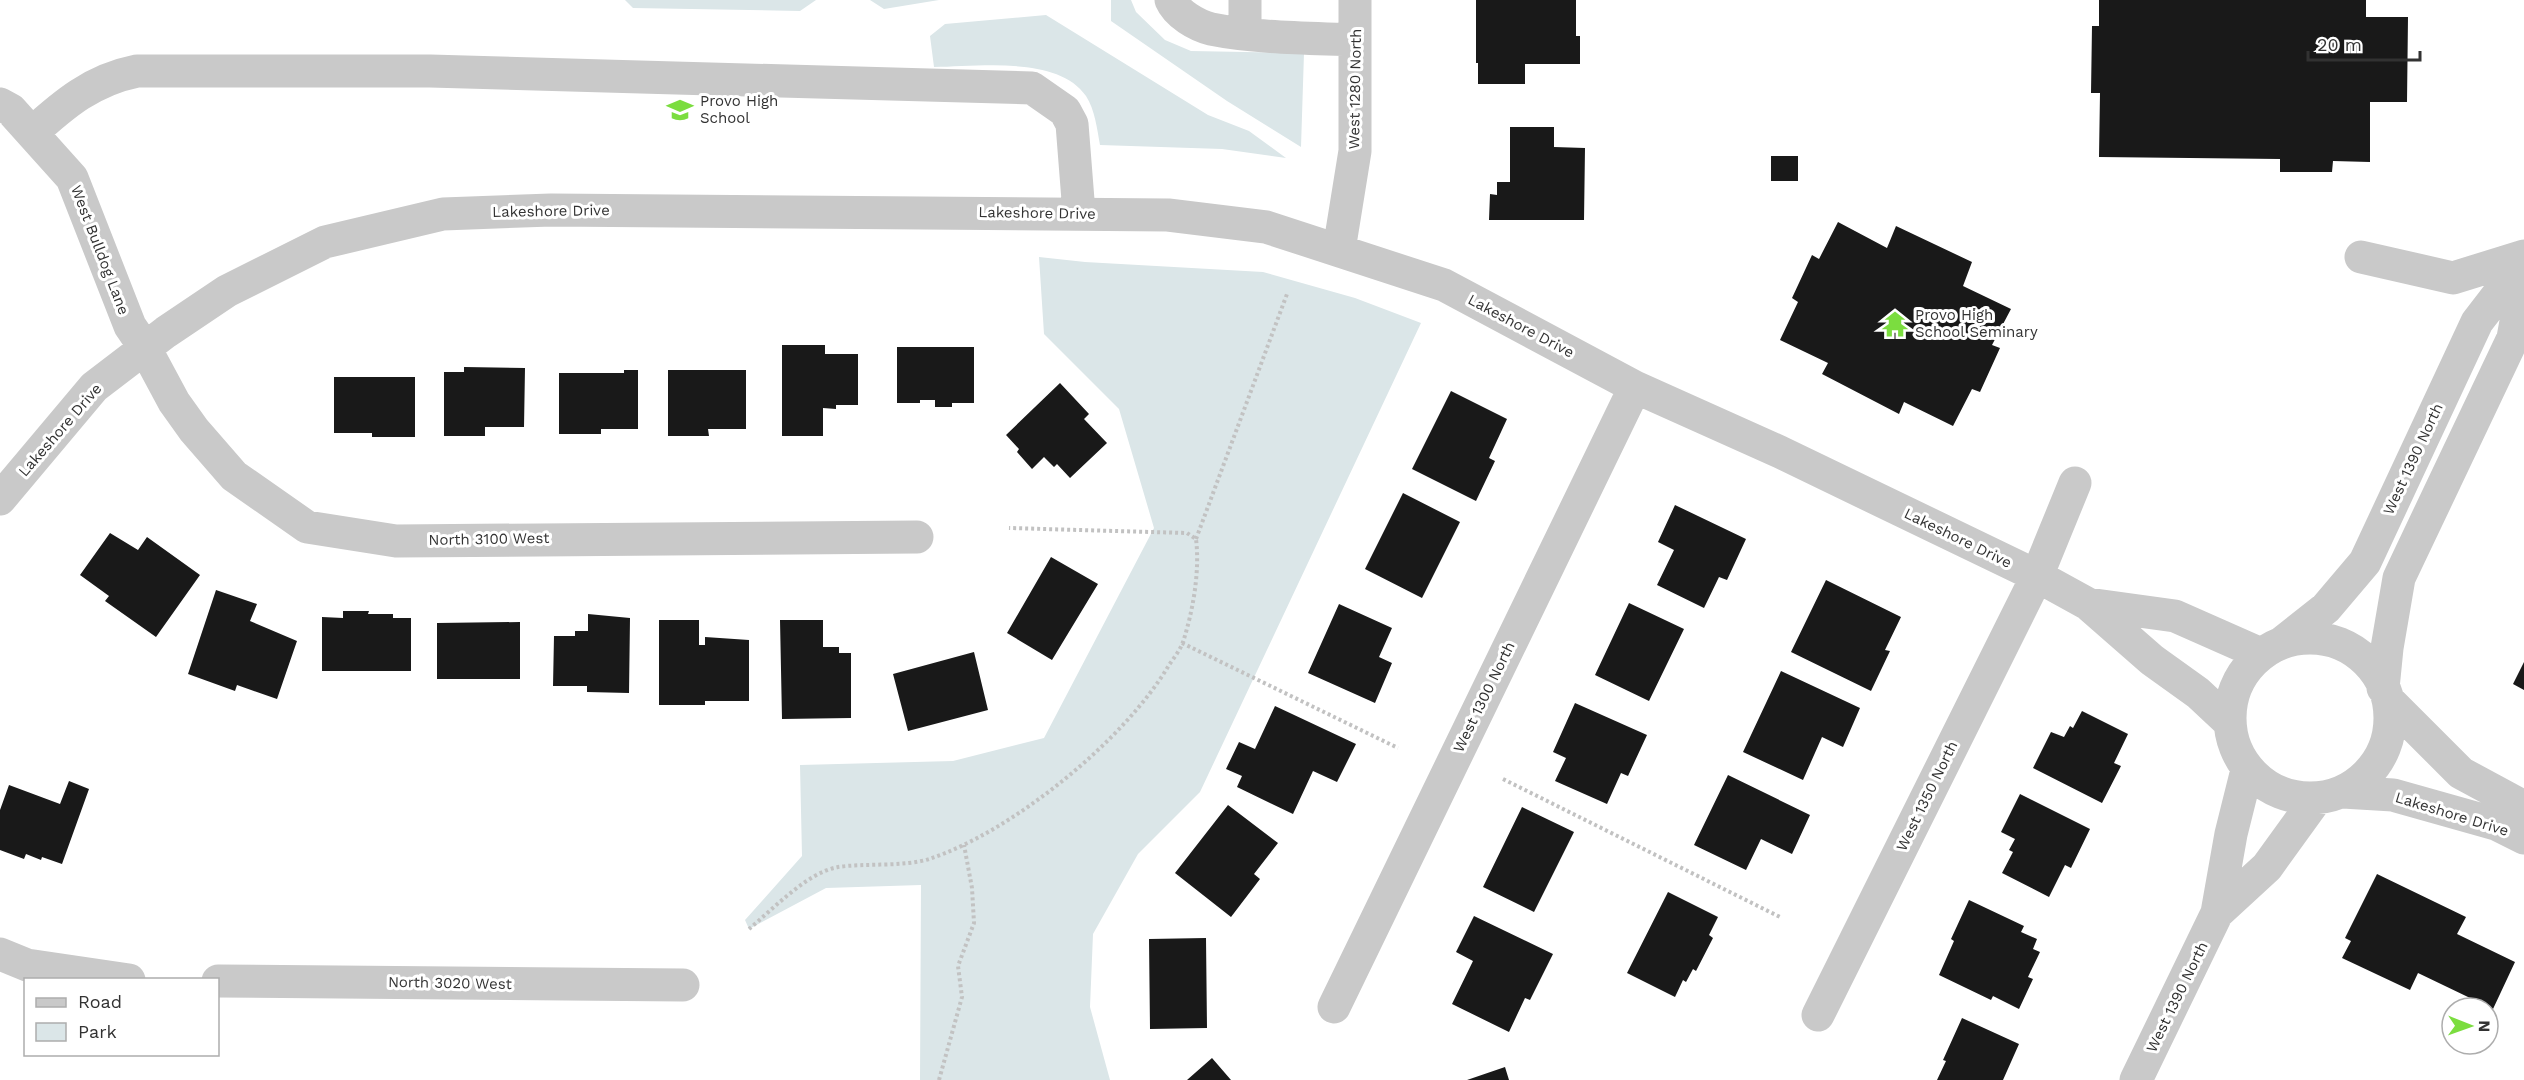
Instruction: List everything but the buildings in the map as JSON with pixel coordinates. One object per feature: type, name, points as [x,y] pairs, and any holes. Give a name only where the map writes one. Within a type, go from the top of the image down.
[{"type":"street","points":[[1171,0],[1175,11],[1209,28],[1355,40]]},
{"type":"street","points":[[1245,0],[1245,32]]},
{"type":"street","name":"West 1280 North","points":[[1339,249],[1355,151],[1355,0]]},
{"type":"street","points":[[32,133],[68,100],[114,76],[137,71],[430,71],[1032,88],[1065,111],[1072,124],[1078,213]]},
{"type":"street","name":"West Bulldog Lane","points":[[0,104],[11,110],[72,178],[130,326],[145,348]]},
{"type":"street","name":"Lakeshore Drive","points":[[0,499],[94,387],[227,291],[325,242],[443,214],[551,210],[1167,214],[1266,227],[1444,285],[1635,387],[1780,452],[2037,576],[2088,604],[2152,660],[2198,693],[2229,722]]},
{"type":"street","points":[[2361,257],[2452,278],[2524,258]]},
{"type":"street","name":"West 1390 North","points":[[2272,648],[2326,608],[2365,562],[2477,322],[2524,258]]},
{"type":"street","points":[[2386,694],[2378,675],[2360,655],[2336,642],[2309,637],[2272,648],[2243,673],[2235,689],[2229,722],[2234,748],[2247,770],[2267,787],[2290,797],[2329,796],[2366,777],[2382,755],[2390,728],[2386,694],[2387,648],[2399,578],[2513,338],[2524,278]]},
{"type":"street","name":"North 3100 West","points":[[145,348],[174,402],[194,430],[234,476],[306,527],[396,541],[917,537]]},
{"type":"street","name":"West 1300 North","points":[[1334,1007],[1635,387]]},
{"type":"street","name":"West 1350 North","points":[[1818,1016],[2037,576],[2075,483]]},
{"type":"street","name":"Lakeshore Drive","points":[[2088,604],[2175,616],[2272,648]]},
{"type":"street","name":"Lakeshore Drive","points":[[2386,694],[2461,772],[2524,807]]},
{"type":"street","name":"West 1390 North","points":[[2136,1080],[2217,913],[2231,834],[2247,770]]},
{"type":"street","name":"Lakeshore Drive","points":[[2329,796],[2393,795],[2496,824],[2524,838]]},
{"type":"street","name":"West 1390 North","points":[[2217,913],[2267,867],[2329,796]]},
{"type":"street","points":[[0,954],[27,965],[115,978]]},
{"type":"street","name":"North 3020 West","points":[[219,981],[683,985]]},
{"type":"path","points":[[749,929],[804,883],[836,868],[927,860],[964,845],[1032,804],[1097,752],[1154,692],[1182,644],[1194,590],[1198,555],[1196,539],[1287,294]]},
{"type":"path","points":[[1009,528],[1187,533],[1196,539]]},
{"type":"path","points":[[1182,644],[1398,748]]},
{"type":"path","points":[[1503,779],[1780,917]]},
{"type":"path","points":[[939,1080],[962,997],[958,966],[974,923],[972,888],[964,845]]},
{"type":"green space","points":[[625,0],[816,0],[800,11],[633,8]]},
{"type":"green space","points":[[870,0],[939,0],[884,9]]},
{"type":"green space","points":[[1111,0],[1131,0],[1136,12],[1165,40],[1191,51],[1304,53],[1301,147],[1227,101],[1111,21]]},
{"type":"green space","points":[[1046,15],[1208,115],[1249,131],[1286,158],[1222,149],[1100,145],[1094,113],[1086,96],[1073,83],[1057,74],[1016,66],[934,67],[930,36],[945,24]]},
{"type":"green space","points":[[1039,257],[1085,262],[1263,272],[1355,298],[1421,323],[1200,792],[1138,854],[1093,934],[1090,1007],[1110,1080],[920,1080],[921,885],[826,888],[749,929],[745,920],[802,856],[800,765],[953,761],[1044,738],[1154,528],[1119,409],[1044,334]]},
{"type":"place","name":"Provo High School","points":[[680,110]]},
{"type":"place","name":"Provo High School Seminary","points":[[1895,324]]}]
